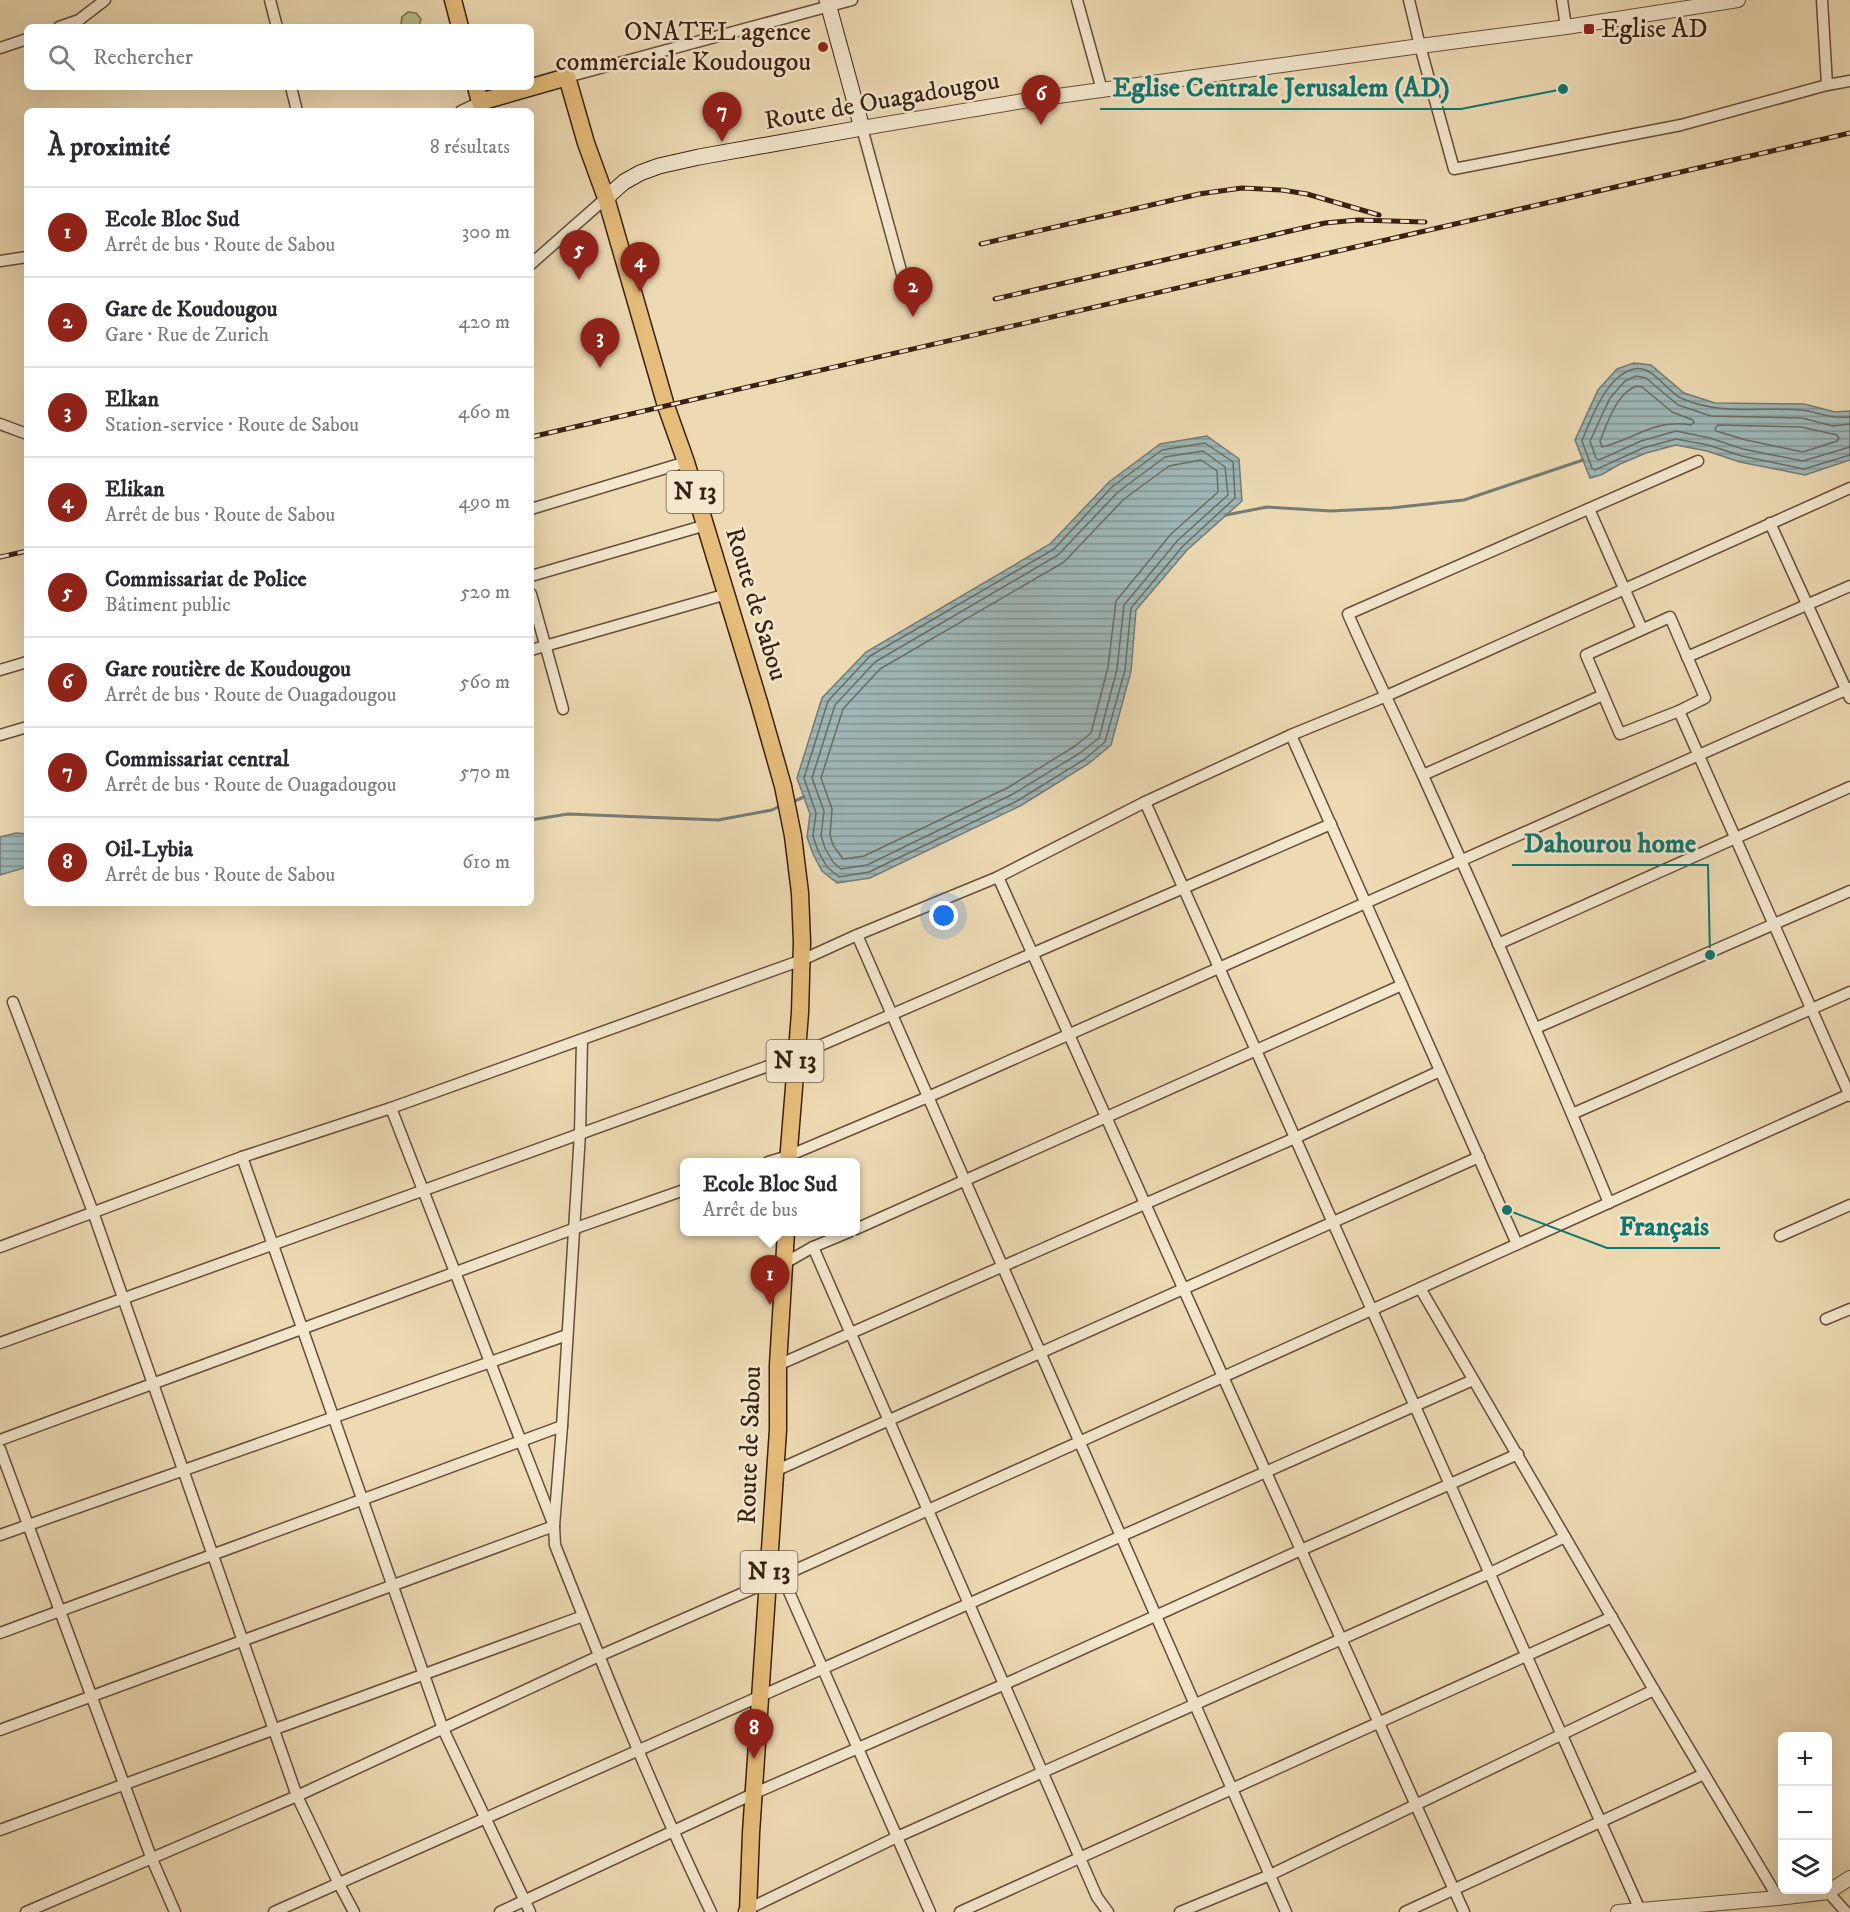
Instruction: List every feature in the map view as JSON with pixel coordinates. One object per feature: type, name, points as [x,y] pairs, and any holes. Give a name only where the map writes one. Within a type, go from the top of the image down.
[{"type":"main road","points":[[453,0],[459,24]]},
{"type":"main road","points":[[828,3],[862,128]]},
{"type":"main road","points":[[534,84],[567,77]]},
{"type":"main road","name":"Route de Sabou","points":[[567,77],[586,144],[606,198],[666,406],[706,525],[783,786],[797,862],[802,960],[788,1158]]},
{"type":"main road","points":[[478,95],[503,90]]},
{"type":"main road","name":"Route de Ouagadougou","points":[[606,198],[624,182],[659,166],[862,128]]},
{"type":"main road","name":"Route de Sabou","points":[[746,1911],[761,1696],[775,1579],[778,1365],[786,1236]]},
{"type":"street","points":[[68,24],[79,20],[105,0]]},
{"type":"street","points":[[270,0],[276,24]]},
{"type":"street","points":[[567,77],[828,3],[852,0]]},
{"type":"street","points":[[1081,0],[1102,90]]},
{"type":"street","points":[[1409,0],[1454,169],[1681,124],[1850,81]]},
{"type":"street","points":[[1562,0],[1566,27]]},
{"type":"street","name":"Route de Ouagadougou","points":[[862,128],[1102,90],[1566,27],[1738,0]]},
{"type":"street","points":[[1822,0],[1827,85]]},
{"type":"street","points":[[0,48],[24,40]]},
{"type":"street","points":[[292,90],[296,108]]},
{"type":"street","points":[[463,108],[478,95]]},
{"type":"street","points":[[862,128],[906,289]]},
{"type":"street","name":"Route de Ouagadougou","points":[[534,261],[606,198]]},
{"type":"street","points":[[0,261],[24,257]]},
{"type":"street","points":[[0,424],[24,433]]},
{"type":"street","points":[[1609,1203],[1536,1028],[1423,776],[1347,614],[1698,461]]},
{"type":"street","points":[[534,508],[686,462]]},
{"type":"street","points":[[0,1247],[242,1157],[391,1108],[802,960],[998,877],[1145,802],[1291,735],[1384,697],[1850,488]]},
{"type":"street","points":[[1589,508],[1642,629]]},
{"type":"street","points":[[790,1158],[1698,755],[1849,692],[1770,523]]},
{"type":"street","points":[[534,575],[706,525]]},
{"type":"street","points":[[1687,657],[1850,586]]},
{"type":"street","points":[[534,649],[727,594]]},
{"type":"street","points":[[534,604],[563,709]]},
{"type":"street","points":[[1670,616],[1705,698],[1679,711],[1620,734],[1586,655],[1642,629],[1670,616]]},
{"type":"street","points":[[0,670],[24,663]]},
{"type":"street","points":[[1423,776],[1603,695]]},
{"type":"street","points":[[26,1912],[297,1796],[599,1656],[1850,1095],[1679,711]]},
{"type":"street","points":[[0,735],[24,728]]},
{"type":"street","points":[[1291,735],[1517,1244]]},
{"type":"street","points":[[1498,944],[1850,787]]},
{"type":"street","points":[[1145,802],[1640,1910]]},
{"type":"street","points":[[0,1342],[796,1056],[1331,824]]},
{"type":"street","points":[[998,877],[1464,1912]]},
{"type":"street","points":[[1536,1028],[1850,891]]},
{"type":"street","points":[[857,935],[1286,1912]]},
{"type":"street","points":[[860,1226],[1402,986]]},
{"type":"street","points":[[1572,1114],[1850,992]]},
{"type":"street","points":[[13,1002],[93,1212],[297,1796],[354,1912]]},
{"type":"street","points":[[582,1040],[580,1133],[554,1526],[555,1545],[672,1832],[711,1912]]},
{"type":"street","points":[[778,1365],[1295,1138],[1440,1071]]},
{"type":"street","points":[[391,1108],[554,1526]]},
{"type":"street","points":[[242,1157],[443,1729],[530,1912]]},
{"type":"street","points":[[775,1472],[1479,1157]]},
{"type":"street","points":[[0,1440],[680,1191]]},
{"type":"street","points":[[1780,1236],[1850,1206]]},
{"type":"street","points":[[786,1263],[813,1247],[839,1236]]},
{"type":"street","points":[[813,1247],[1097,1897],[1108,1912]]},
{"type":"street","points":[[1420,1288],[1778,1898]]},
{"type":"street","points":[[1826,1319],[1850,1309]]},
{"type":"street","points":[[0,1535],[567,1335]]},
{"type":"street","points":[[274,1912],[1473,1380]]},
{"type":"street","points":[[0,1633],[562,1426]]},
{"type":"street","points":[[0,1449],[151,1857],[175,1912]]},
{"type":"street","points":[[500,1912],[755,1793],[1005,1684],[1518,1454]]},
{"type":"street","points":[[0,1730],[554,1526]]},
{"type":"street","points":[[746,1911],[897,1838],[1490,1573],[1565,1537]]},
{"type":"street","points":[[775,1579],[823,1669],[930,1912]]},
{"type":"street","points":[[0,1830],[583,1616]]},
{"type":"street","points":[[960,1912],[1612,1617]]},
{"type":"street","points":[[1180,1912],[1270,1875],[1654,1690]]},
{"type":"street","points":[[1405,1912],[1704,1774]]},
{"type":"street","points":[[1832,1889],[1850,1878]]},
{"type":"street","points":[[1618,1912],[1811,1894]]},
{"type":"street","points":[[1830,1894],[1846,1912]]},
{"type":"green space","points":[[408,12],[416,13],[421,19],[420,24],[401,24],[402,17]]},
{"type":"water","points":[[1634,363],[1651,365],[1684,393],[1715,403],[1804,404],[1835,412],[1850,411],[1850,460],[1805,475],[1740,462],[1707,451],[1676,445],[1646,453],[1590,478],[1575,440],[1598,390],[1617,369]]},
{"type":"water","points":[[1207,436],[1239,459],[1242,501],[1187,550],[1136,610],[1131,671],[1111,745],[1088,764],[1020,806],[870,878],[837,883],[822,871],[807,837],[810,814],[797,778],[822,698],[866,652],[1050,544],[1109,482],[1160,444]]},
{"type":"water","points":[[16,833],[24,834],[24,868],[0,875],[0,837]]},
{"type":"waterway","points":[[1226,515],[1267,507],[1331,511],[1391,508],[1464,500],[1583,460]]},
{"type":"waterway","points":[[792,802],[804,797]]},
{"type":"waterway","points":[[534,820],[568,814],[718,820],[772,810],[780,806]]},
{"type":"railway","points":[[534,436],[1850,133]]},
{"type":"railway","points":[[981,244],[1199,194],[1242,188],[1307,194],[1379,215]]},
{"type":"railway","points":[[995,299],[1325,223],[1358,220],[1425,222]]},
{"type":"railway","points":[[0,557],[24,552]]},
{"type":"place","name":"Eglise AD","points":[[1589,29]]},
{"type":"place","name":"ONATEL agence commerciale Koudougou","points":[[823,47]]},
{"type":"place","name":"Eglise Centrale Jerusalem (AD)","points":[[1563,89]]},
{"type":"place","name":"Gare routière de Koudougou","points":[[1041,125]]},
{"type":"place","name":"Commissariat central","points":[[722,142]]},
{"type":"place","name":"Commissariat de Police","points":[[579,280]]},
{"type":"place","name":"Elikan","points":[[640,292]]},
{"type":"place","name":"Gare de Koudougou","points":[[913,317]]},
{"type":"place","name":"Elkan","points":[[600,368]]},
{"type":"place","name":"Dahourou home","points":[[1710,955]]},
{"type":"place","name":"Français","points":[[1507,1210]]},
{"type":"place","name":"Ecole Bloc Sud","points":[[770,1305]]},
{"type":"place","name":"Oil-Lybia","points":[[754,1759]]}]
